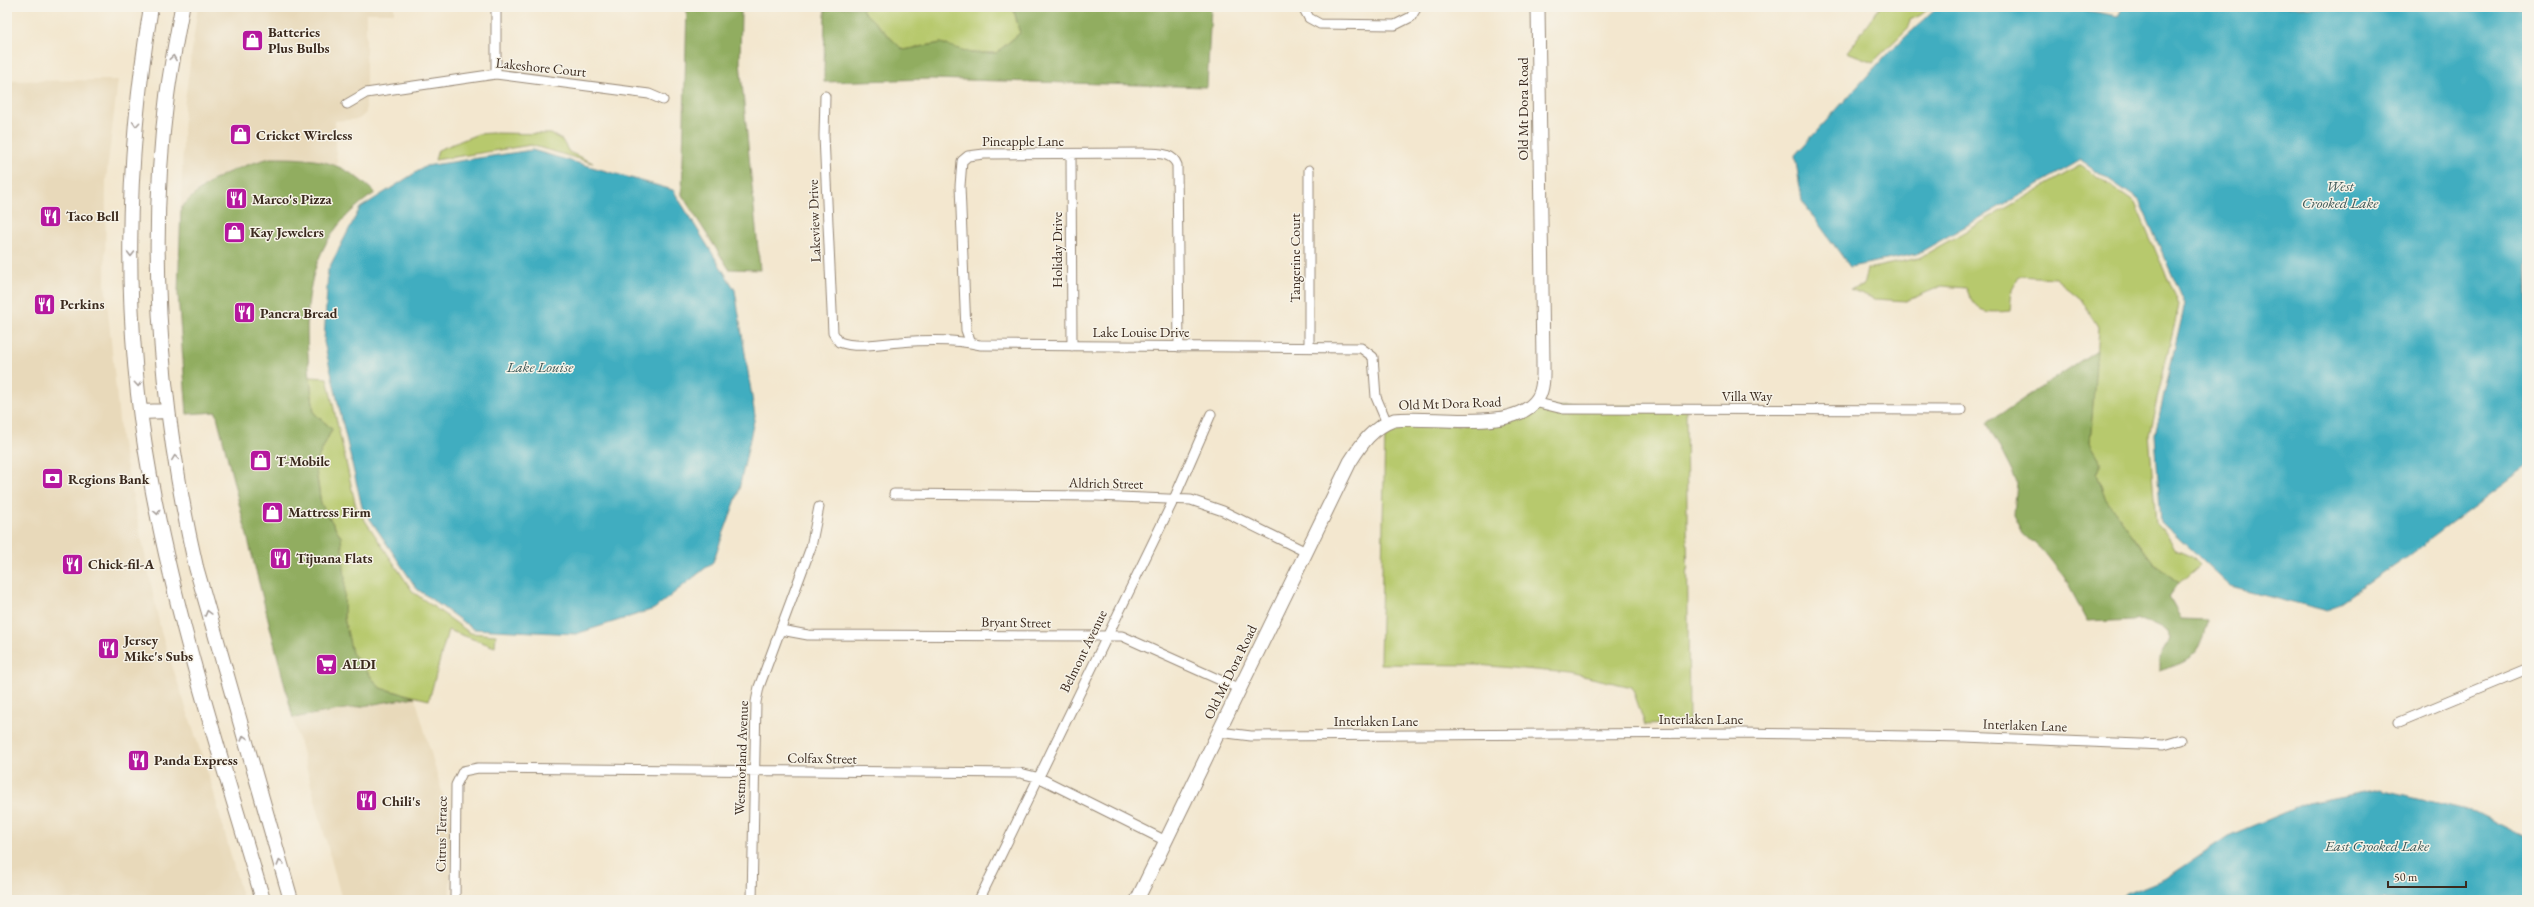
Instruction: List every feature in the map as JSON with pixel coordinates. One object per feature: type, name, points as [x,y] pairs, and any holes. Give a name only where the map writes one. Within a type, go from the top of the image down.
[{"type":"main road","points":[[151,7],[139,85],[131,205],[132,312],[141,412],[151,481],[169,570],[263,900]]},
{"type":"main road","points":[[182,7],[167,96],[159,202],[160,316],[168,411],[186,522],[196,566],[291,900]]},
{"type":"main road","points":[[141,412],[168,411]]},
{"type":"street","points":[[496,7],[496,74]]},
{"type":"street","points":[[1303,7],[1309,18],[1320,24],[1395,24],[1411,17],[1416,7]]},
{"type":"street","name":"Old Mt Dora Road","points":[[1137,900],[1350,462],[1371,433],[1387,423],[1405,419],[1505,418],[1526,410],[1534,402],[1543,383],[1538,7]]},
{"type":"street","name":"Lakeshore Court","points":[[347,104],[366,93],[496,74],[650,94],[663,100]]},
{"type":"street","name":"Lakeview Drive","points":[[825,96],[824,136],[832,332],[839,342]]},
{"type":"street","name":"Pineapple Lane","points":[[970,341],[965,314],[960,186],[962,161],[968,156],[984,154],[1071,155],[1146,153],[1169,156],[1175,159],[1177,165],[1179,201],[1179,346]]},
{"type":"street","name":"Holiday Drive","points":[[1071,155],[1072,346]]},
{"type":"street","name":"Tangerine Court","points":[[1309,170],[1309,346]]},
{"type":"street","name":"Lake Louise Drive","points":[[839,342],[858,345],[903,342],[970,341],[980,345],[1309,346],[1361,348],[1370,354],[1374,363],[1376,397],[1387,423]]},
{"type":"street","name":"Villa Way","points":[[1534,402],[1562,409],[1961,410]]},
{"type":"street","name":"Belmont Avenue","points":[[979,900],[1040,778],[1106,637],[1174,499],[1211,414]]},
{"type":"street","name":"Aldrich Street","points":[[894,494],[1174,499],[1204,503],[1306,552]]},
{"type":"street","name":"Westmorland Avenue","points":[[752,900],[756,702],[811,547],[819,507]]},
{"type":"street","name":"Bryant Street","points":[[781,630],[808,635],[1122,636],[1240,689]]},
{"type":"street","points":[[2399,722],[2527,669]]},
{"type":"street","name":"Interlaken Lane","points":[[1219,732],[1251,736],[1749,733],[1964,737],[2164,745],[2181,740]]},
{"type":"street","name":"Colfax Street","points":[[463,771],[478,768],[754,772],[1004,772],[1040,778],[1166,841]]},
{"type":"street","name":"Citrus Terrace","points":[[454,900],[456,785],[463,771]]},
{"type":"shaded area","points":[[198,7],[394,7],[394,13],[366,13],[366,113],[359,119],[335,121],[337,165],[309,158],[270,158],[235,168],[200,188],[181,208],[184,106]]},
{"type":"shaded area","points":[[118,80],[106,180],[105,282],[121,439],[161,632],[212,786],[243,900],[7,900],[7,81]]},
{"type":"shaded area","points":[[415,697],[453,830],[449,900],[342,900],[293,718]]},
{"type":"green space","points":[[687,7],[743,7],[741,13],[740,62],[760,270],[729,269],[682,195]]},
{"type":"green space","points":[[825,7],[862,7],[863,11],[903,50],[941,43],[971,53],[996,53],[1020,33],[1013,7],[1211,7],[1207,87],[931,79],[824,82]]},
{"type":"green space","points":[[862,7],[1013,7],[1020,33],[996,53],[971,53],[941,43],[903,50],[862,11]]},
{"type":"green space","points":[[1880,7],[1930,7],[1921,15],[1910,20],[1909,27],[1873,62],[1847,52]]},
{"type":"green space","points":[[478,134],[551,134],[562,140],[569,152],[593,163],[531,145],[435,160],[438,150]]},
{"type":"green space","points":[[270,158],[315,160],[339,167],[350,173],[375,193],[348,214],[329,238],[317,263],[310,291],[307,320],[310,381],[314,413],[332,429],[315,464],[321,504],[341,537],[345,577],[344,618],[352,653],[380,688],[415,697],[293,718],[216,412],[187,414],[178,294],[181,208],[201,189],[221,176],[244,166]]},
{"type":"green space","points":[[2081,165],[2135,203],[2179,305],[2149,434],[2156,523],[2167,535],[2176,550],[2192,557],[2200,565],[2179,583],[2153,563],[2105,498],[2097,474],[2102,463],[2090,443],[2098,328],[2081,299],[2055,278],[2019,276],[2012,289],[2010,311],[1994,312],[1982,310],[1974,303],[1966,288],[1942,286],[1906,301],[1875,299],[1850,289],[1863,286],[1867,269],[1919,258]]},
{"type":"green space","points":[[2097,350],[2090,443],[2102,463],[2097,474],[2105,498],[2153,563],[2179,583],[2169,597],[2181,619],[2207,620],[2203,641],[2194,655],[2180,664],[2159,671],[2159,658],[2170,639],[2167,631],[2138,618],[2133,620],[2088,622],[2064,577],[2045,553],[2023,533],[2014,515],[2017,482],[1987,423]]},
{"type":"green space","points":[[310,377],[327,378],[356,507],[413,592],[470,633],[496,635],[495,647],[448,630],[429,700],[380,688],[352,653],[344,618],[341,537],[321,504],[315,464],[332,429],[314,413]]},
{"type":"green space","points":[[1686,405],[1689,723],[1645,725],[1632,687],[1569,673],[1478,665],[1380,664],[1385,430],[1395,425],[1477,425],[1537,407]]},
{"type":"water","name":"West Crooked Lake","points":[[2067,7],[2118,16],[2123,7],[2527,7],[2527,467],[2409,555],[2328,611],[2230,586],[2161,522],[2155,434],[2185,304],[2139,200],[2081,160],[1917,254],[1850,267],[1802,201],[1795,155],[1888,53],[1937,8]]},
{"type":"water","name":"Lake Louise","points":[[532,150],[673,190],[735,290],[755,416],[738,494],[713,562],[654,609],[576,634],[473,629],[417,589],[362,507],[324,342],[328,270],[360,208],[426,166]]},
{"type":"water","name":"East Crooked Lake","points":[[2380,789],[2475,812],[2527,838],[2527,900],[2112,900],[2164,879],[2228,836],[2307,803]]},
{"type":"place","name":"Batteries Plus Bulbs","points":[[253,40]]},
{"type":"place","name":"Cricket Wireless","points":[[241,135]]},
{"type":"place","name":"Marco's Pizza","points":[[236,199]]},
{"type":"place","name":"Taco Bell","points":[[50,216]]},
{"type":"place","name":"Kay Jewelers","points":[[234,232]]},
{"type":"place","name":"Perkins","points":[[45,304]]},
{"type":"place","name":"Panera Bread","points":[[244,313]]},
{"type":"place","name":"T-Mobile","points":[[260,461]]},
{"type":"place","name":"Regions Bank","points":[[52,479]]},
{"type":"place","name":"Mattress Firm","points":[[273,512]]},
{"type":"place","name":"Tijuana Flats","points":[[280,558]]},
{"type":"place","name":"Chick-fil-A","points":[[73,564]]},
{"type":"place","name":"Jersey Mike's Subs","points":[[109,648]]},
{"type":"place","name":"ALDI","points":[[327,664]]},
{"type":"place","name":"Panda Express","points":[[138,760]]},
{"type":"place","name":"Chili's","points":[[366,801]]}]
